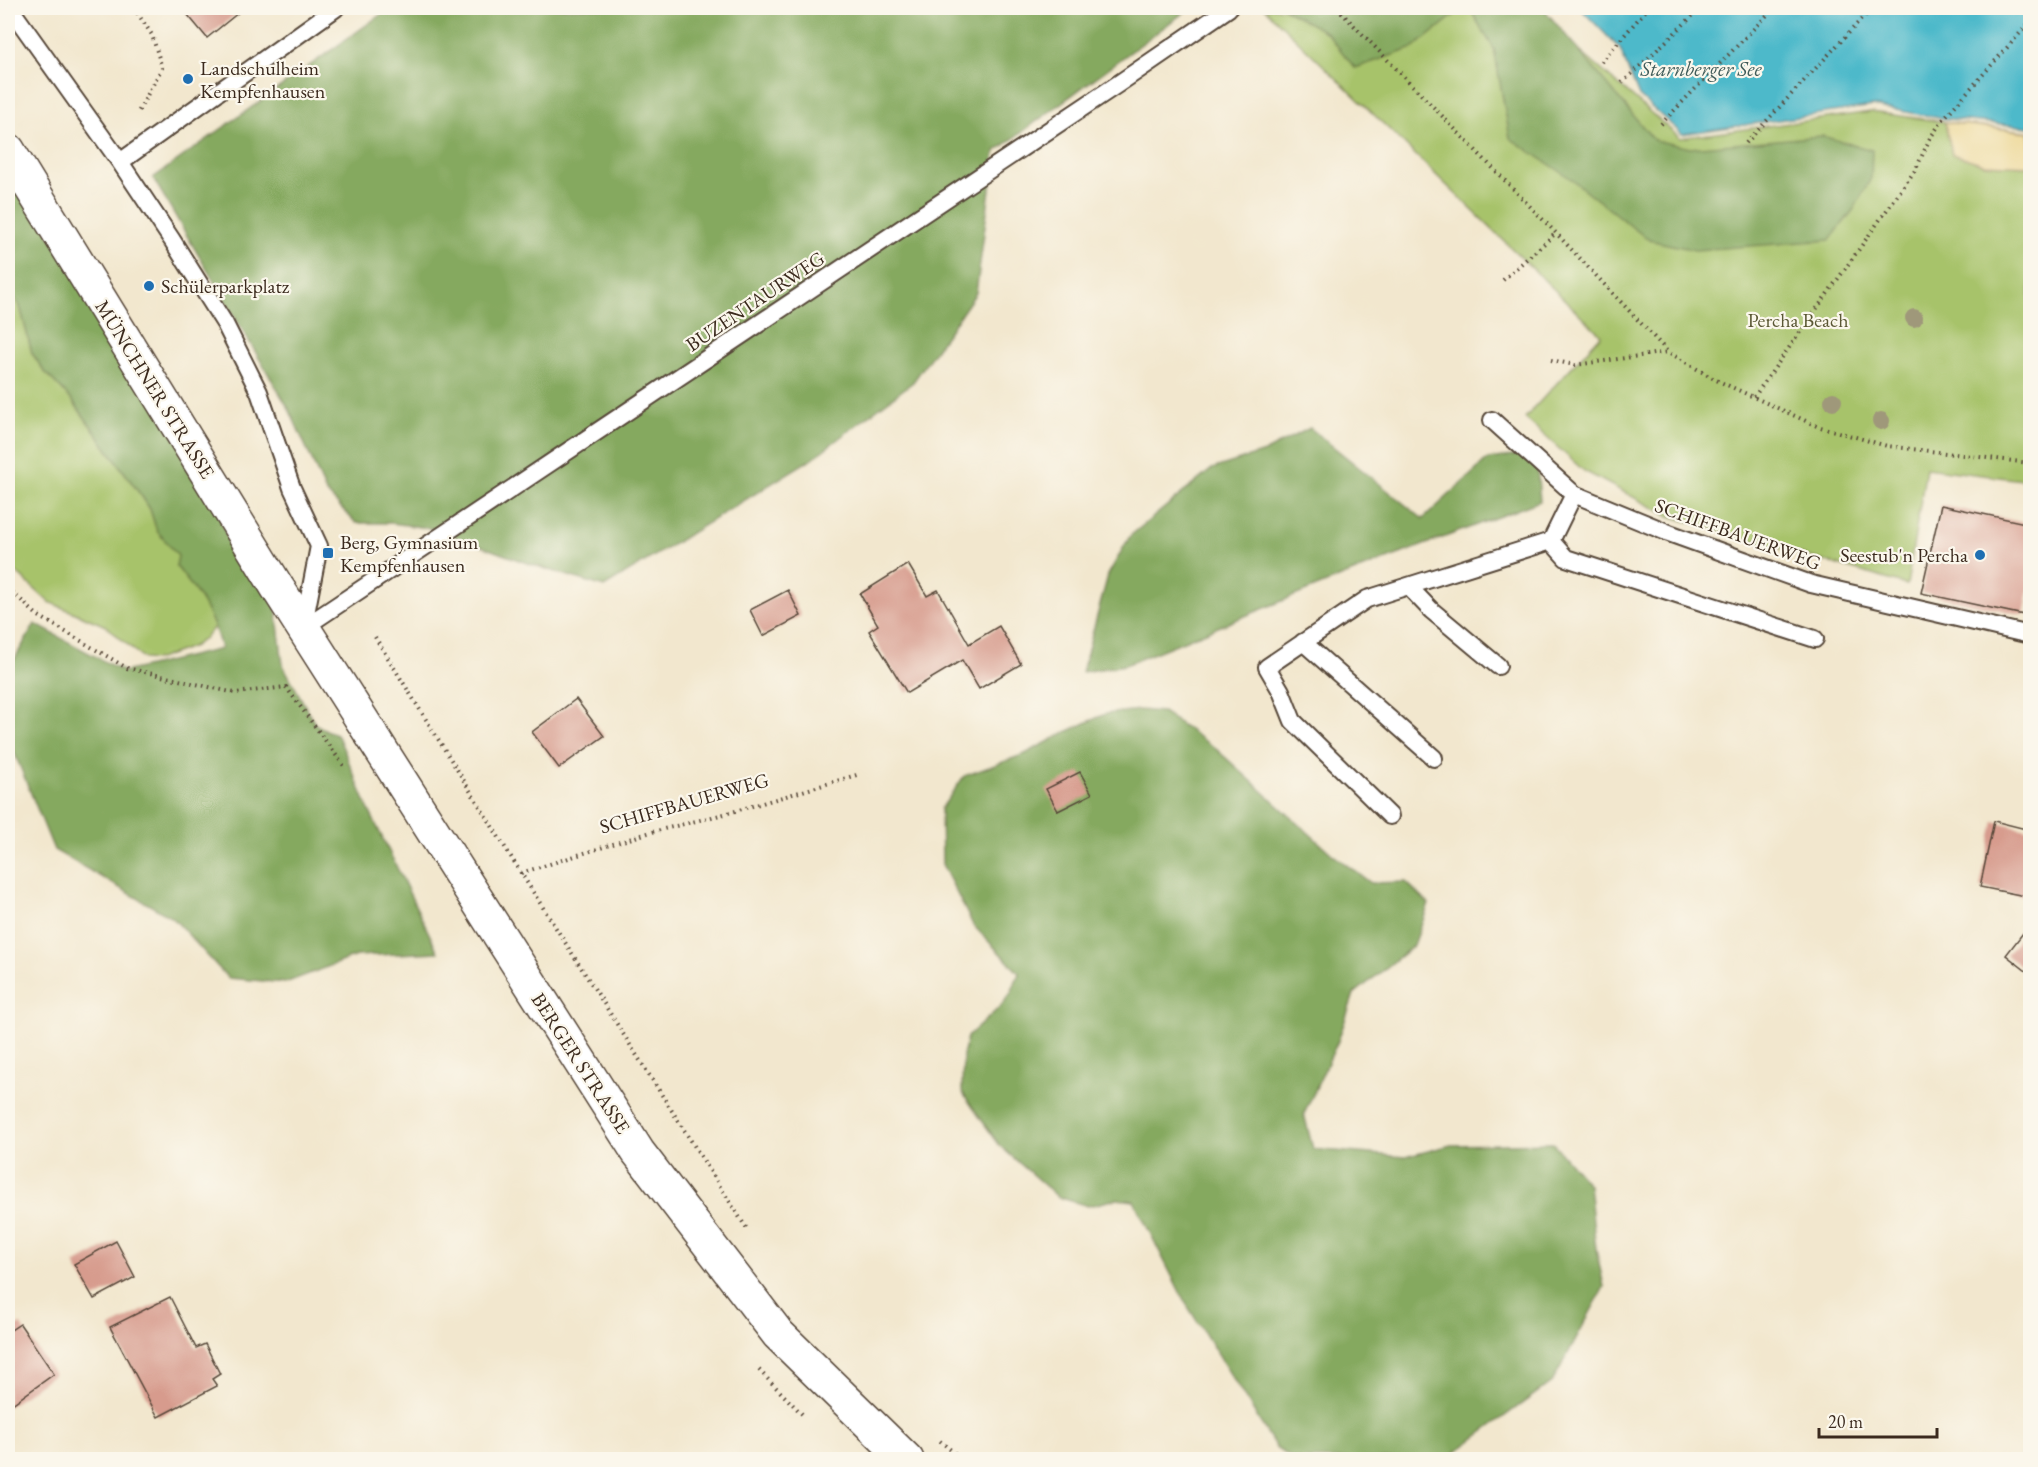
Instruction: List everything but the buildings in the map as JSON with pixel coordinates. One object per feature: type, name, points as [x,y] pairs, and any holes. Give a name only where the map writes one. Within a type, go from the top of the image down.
[{"type":"main road","name":"MÜNCHNER STRASSE","points":[[8,150],[303,628]]},
{"type":"main road","name":"BERGER STRASSE","points":[[303,628],[638,1152],[778,1334],[907,1460]]},
{"type":"lane","points":[[10,8],[120,162],[225,324],[259,392],[292,488],[319,546],[303,628]]},
{"type":"lane","points":[[120,162],[336,8]]},
{"type":"lane","name":"BUZENTAURWEG","points":[[303,628],[1229,8]]},
{"type":"lane","name":"SCHIFFBAUERWEG","points":[[1492,420],[1574,494],[1669,533],[1811,584],[2031,635]]},
{"type":"lane","points":[[1390,816],[1293,721],[1281,691],[1267,667],[1367,599],[1551,541],[1574,494]]},
{"type":"lane","points":[[1551,541],[1566,558],[1815,639]]},
{"type":"lane","points":[[1408,586],[1431,610],[1498,666]]},
{"type":"lane","points":[[1303,642],[1434,758]]},
{"type":"path","points":[[134,8],[152,35],[162,68],[136,114],[135,151]]},
{"type":"path","points":[[1337,8],[1556,233],[1668,352],[1716,380],[1817,426],[1887,446],[2031,463]]},
{"type":"path","points":[[1601,62],[1648,8]]},
{"type":"path","points":[[1622,83],[1701,8]]},
{"type":"path","points":[[1661,124],[1774,8]]},
{"type":"path","points":[[1746,143],[1872,8]]},
{"type":"path","points":[[1754,397],[1916,169],[1930,138],[1945,117],[2031,22]]},
{"type":"path","points":[[1503,280],[1556,233]]},
{"type":"path","points":[[1551,360],[1575,365],[1668,352]]},
{"type":"path","points":[[8,588],[37,615],[127,668],[235,693],[286,687],[349,773]]},
{"type":"path","points":[[375,637],[521,873],[750,1233]]},
{"type":"path","name":"SCHIFFBAUERWEG","points":[[521,873],[648,833],[732,812],[860,774]]},
{"type":"path","points":[[755,1365],[762,1375],[810,1421]]},
{"type":"path","points":[[935,1437],[963,1460]]},
{"type":"green space","points":[[390,8],[1190,8],[995,152],[976,293],[913,382],[813,458],[604,587],[524,562],[435,529],[392,523],[356,523],[326,492],[289,409],[153,178]]},
{"type":"green space","name":"Percha Beach","points":[[1264,8],[1530,8],[1680,138],[1871,112],[1945,122],[1952,154],[1984,164],[2030,166],[2030,481],[1926,468],[1907,585],[1669,516],[1584,471],[1525,418],[1601,335]]},
{"type":"green space","points":[[1283,8],[1463,8],[1413,48],[1355,68],[1327,33]]},
{"type":"green space","points":[[1469,8],[1543,8],[1654,140],[1690,148],[1822,136],[1872,150],[1871,178],[1854,209],[1830,240],[1695,250],[1649,240],[1567,176],[1510,138],[1494,49]]},
{"type":"green space","points":[[8,169],[212,494],[231,549],[275,599],[283,665],[315,724],[338,736],[367,806],[438,952],[356,956],[285,983],[228,978],[174,919],[54,850],[8,737],[8,670],[35,624],[124,672],[221,649],[209,614],[176,566],[178,556],[157,531],[150,509],[143,498],[72,400],[44,371],[32,353],[20,306],[8,289]]},
{"type":"green space","points":[[8,289],[20,306],[32,353],[44,371],[72,400],[143,498],[150,509],[157,531],[179,556],[176,566],[208,610],[215,626],[194,646],[156,660],[144,659],[106,626],[49,602],[8,565]]},
{"type":"green space","points":[[1310,428],[1423,519],[1488,459],[1521,455],[1537,466],[1540,501],[1363,568],[1125,665],[1082,672],[1108,575],[1130,536],[1212,469],[1264,452]]},
{"type":"green space","points":[[1139,710],[1163,712],[1215,748],[1332,854],[1371,883],[1406,882],[1429,904],[1414,945],[1354,994],[1338,1041],[1304,1114],[1313,1149],[1405,1157],[1451,1145],[1553,1143],[1589,1185],[1596,1249],[1604,1287],[1553,1381],[1446,1459],[1294,1459],[1277,1449],[1185,1302],[1134,1201],[1117,1199],[1088,1206],[1058,1197],[1000,1146],[962,1091],[963,1055],[967,1037],[1000,1007],[1011,993],[1019,973],[973,925],[942,864],[941,809],[964,776],[1025,754],[1105,714]]},
{"type":"sand","points":[[1945,122],[2030,132],[2030,166],[1984,164],[1952,154]]},
{"type":"water","name":"Starnberger See","points":[[1580,8],[2030,8],[2030,127],[1939,118],[1873,106],[1682,134],[1639,96],[1620,49]]},
{"type":"place","name":"Landschulheim Kempfenhausen","points":[[188,79]]},
{"type":"place","name":"Schülerparkplatz","points":[[149,286]]},
{"type":"place","name":"Berg, Gymnasium Kempfenhausen","points":[[328,553]]},
{"type":"place","name":"Seestub'n Percha","points":[[1980,555]]}]
